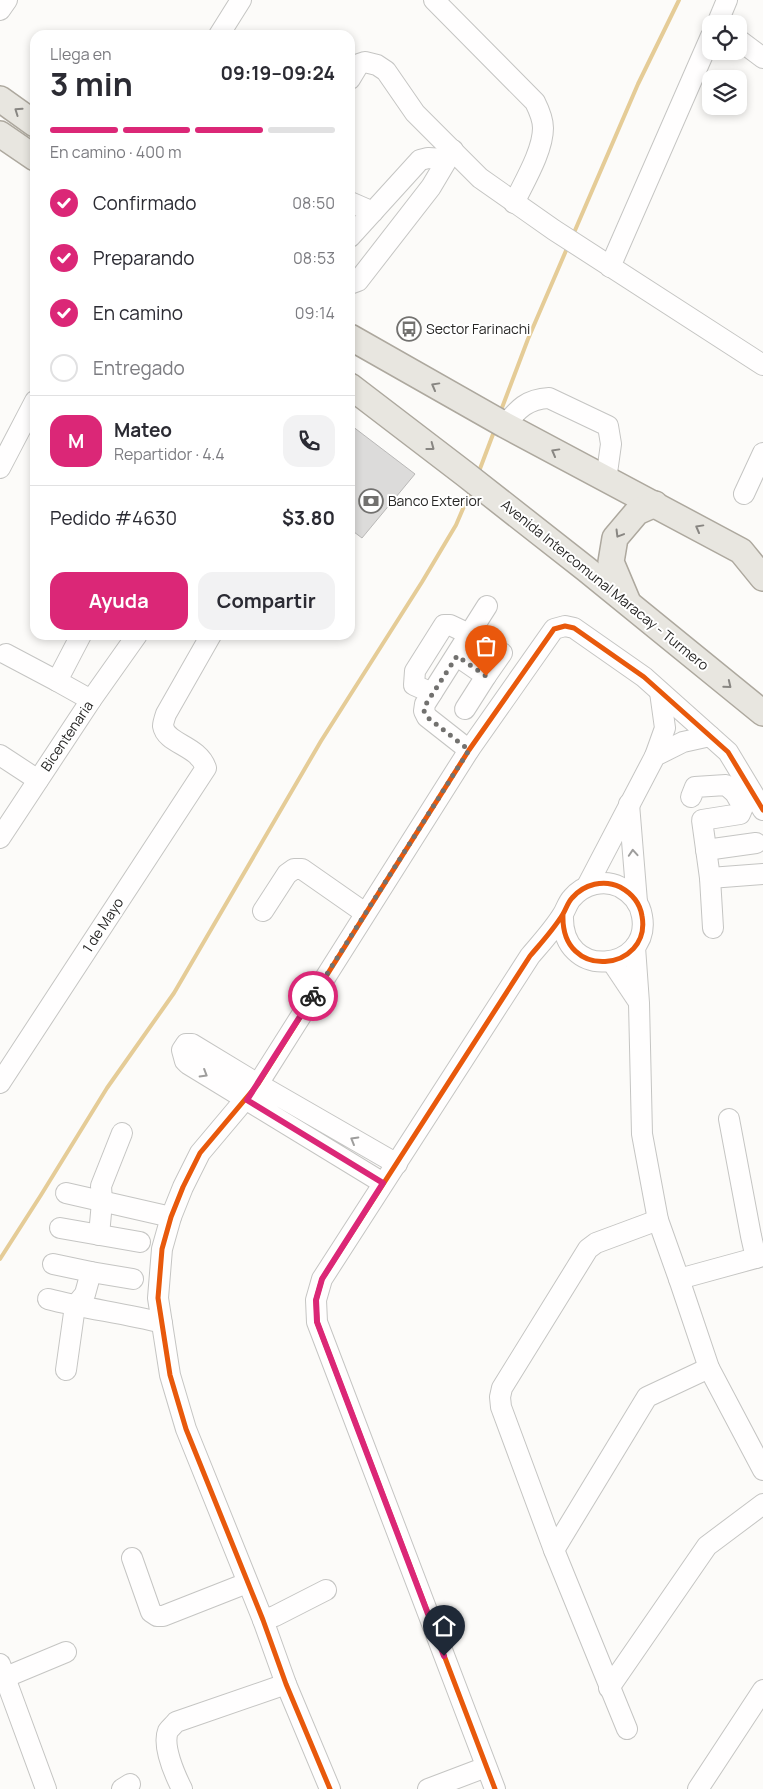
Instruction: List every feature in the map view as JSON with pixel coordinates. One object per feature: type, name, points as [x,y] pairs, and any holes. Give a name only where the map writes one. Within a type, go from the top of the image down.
[{"type":"main road","points":[[0,99],[30,120]]},
{"type":"main road","points":[[0,134],[30,155]]},
{"type":"main road","points":[[355,341],[606,480],[742,551],[763,578]]},
{"type":"main road","name":"Avenida Intercomunal Maracay - Turmero","points":[[355,396],[465,474],[763,713]]},
{"type":"main road","points":[[629,604],[611,562],[615,538],[637,512],[655,504]]},
{"type":"street","points":[[0,10],[8,0]]},
{"type":"street","points":[[222,30],[241,0]]},
{"type":"street","points":[[434,0],[535,102],[541,115],[543,129],[539,147],[514,203]]},
{"type":"street","points":[[721,15],[727,0]]},
{"type":"street","points":[[747,46],[763,58]]},
{"type":"street","points":[[610,267],[702,57]]},
{"type":"street","points":[[355,71],[359,64],[365,62],[377,65],[386,71],[415,113],[450,155],[554,230],[763,365]]},
{"type":"street","points":[[355,232],[420,160],[450,155]]},
{"type":"street","points":[[355,282],[358,281],[425,195],[450,155]]},
{"type":"street","points":[[355,204],[373,212]]},
{"type":"street","points":[[503,424],[519,408],[541,398],[549,398],[608,426],[611,444],[606,480]]},
{"type":"street","points":[[0,468],[30,411]]},
{"type":"street","points":[[744,494],[763,453]]},
{"type":"street","points":[[742,551],[763,565]]},
{"type":"street","points":[[469,750],[427,717],[424,711],[432,694],[487,606]]},
{"type":"street","points":[[432,694],[414,684],[414,671],[444,625],[450,625],[470,634]]},
{"type":"street","points":[[330,1789],[286,1684],[263,1620],[186,1428],[170,1375],[158,1298],[162,1249],[171,1217],[183,1187],[200,1153],[252,1092],[469,750],[554,629],[565,626],[574,628],[644,676],[728,752],[763,810]]},
{"type":"street","points":[[58,681],[78,640]]},
{"type":"street","name":"Bicentenaria","points":[[0,838],[91,700],[133,640]]},
{"type":"street","name":"1 de Mayo","points":[[0,1083],[206,768],[198,754],[169,737],[163,726],[166,714],[208,640]]},
{"type":"street","points":[[465,709],[502,653]]},
{"type":"street","points":[[6,654],[91,700]]},
{"type":"street","points":[[457,656],[486,676]]},
{"type":"street","points":[[587,886],[655,756],[665,728],[660,692]]},
{"type":"street","points":[[655,756],[683,742],[710,736]]},
{"type":"street","points":[[0,755],[38,780]]},
{"type":"street","points":[[691,797],[695,787],[726,785],[735,792],[743,807],[740,814],[702,820],[710,878],[713,928]]},
{"type":"street","points":[[563,914],[566,940],[579,955],[598,963],[612,962],[625,956],[635,947],[642,932],[642,916],[637,902],[629,804]]},
{"type":"street","points":[[706,850],[756,843]]},
{"type":"street","points":[[262,911],[287,874],[294,869],[302,869],[365,913]]},
{"type":"street","points":[[710,878],[763,874]]},
{"type":"street","points":[[495,1789],[317,1322],[316,1300],[322,1279],[530,956],[563,914],[571,898],[587,886],[600,883],[615,884],[627,891],[637,902]]},
{"type":"street","points":[[530,956],[566,940]]},
{"type":"street","points":[[635,947],[639,1003],[642,1134],[658,1220],[680,1279],[709,1368],[763,1470]]},
{"type":"street","points":[[612,962],[639,1003]]},
{"type":"street","points":[[252,1092],[397,1164]]},
{"type":"street","points":[[252,1092],[383,1183]]},
{"type":"street","points":[[680,1279],[760,1257],[751,1236],[729,1119]]},
{"type":"street","points":[[99,1235],[102,1202],[101,1186],[122,1133]]},
{"type":"street","points":[[66,1193],[171,1217]]},
{"type":"street","points":[[627,1730],[554,1550],[501,1408],[500,1397],[502,1388],[588,1249],[596,1243],[658,1220]]},
{"type":"street","points":[[60,1228],[140,1242]]},
{"type":"street","points":[[53,1264],[134,1279]]},
{"type":"street","points":[[66,1370],[75,1306],[85,1294],[91,1272]]},
{"type":"street","points":[[48,1299],[162,1323]]},
{"type":"street","points":[[554,1550],[647,1397],[709,1368]]},
{"type":"street","points":[[609,1688],[707,1546],[763,1504]]},
{"type":"street","points":[[132,1558],[151,1612],[156,1616],[163,1616],[247,1583]]},
{"type":"street","points":[[263,1620],[275,1616],[326,1590]]},
{"type":"street","points":[[48,1788],[3,1670],[66,1652]]},
{"type":"street","points":[[182,1789],[176,1777],[166,1744],[168,1730],[176,1722],[286,1684]]},
{"type":"street","points":[[698,1789],[763,1690]]},
{"type":"street","points":[[428,1789],[486,1767]]},
{"type":"building","name":"Banco Exterior","points":[[355,428],[415,474],[362,538],[355,533]]},
{"type":"waterway","points":[[573,235],[638,84],[679,0]]},
{"type":"waterway","points":[[500,413],[528,339],[568,246]]},
{"type":"waterway","points":[[478,474],[495,429]]},
{"type":"waterway","points":[[0,1259],[107,1088],[174,993],[321,741],[456,525],[471,490]]},
{"type":"cycle path","points":[[330,1789],[286,1684],[263,1620],[186,1429],[170,1375],[158,1298],[162,1249],[171,1217],[183,1187],[200,1153],[258,1084],[469,750],[554,629],[565,626],[574,628],[644,677],[728,752],[763,810]]},
{"type":"cycle path","points":[[495,1789],[317,1322],[316,1300],[322,1279],[530,956],[556,925],[572,898],[582,889],[594,884],[607,883],[620,887],[631,895],[639,907],[642,916],[641,935],[633,949],[621,958],[605,961],[589,959],[575,951],[566,936],[563,914]]},
{"type":"way so far","points":[[313,996],[469,750],[427,717],[424,711],[426,704],[457,656],[479,673],[486,676]]},
{"type":"place","name":"Sector Farinachi","points":[[409,329]]},
{"type":"place","name":"Banco Exterior","points":[[371,501]]},
{"type":"route","points":[[313,996],[247,1100],[383,1183],[322,1279],[316,1300],[317,1322],[444,1656]]}]
